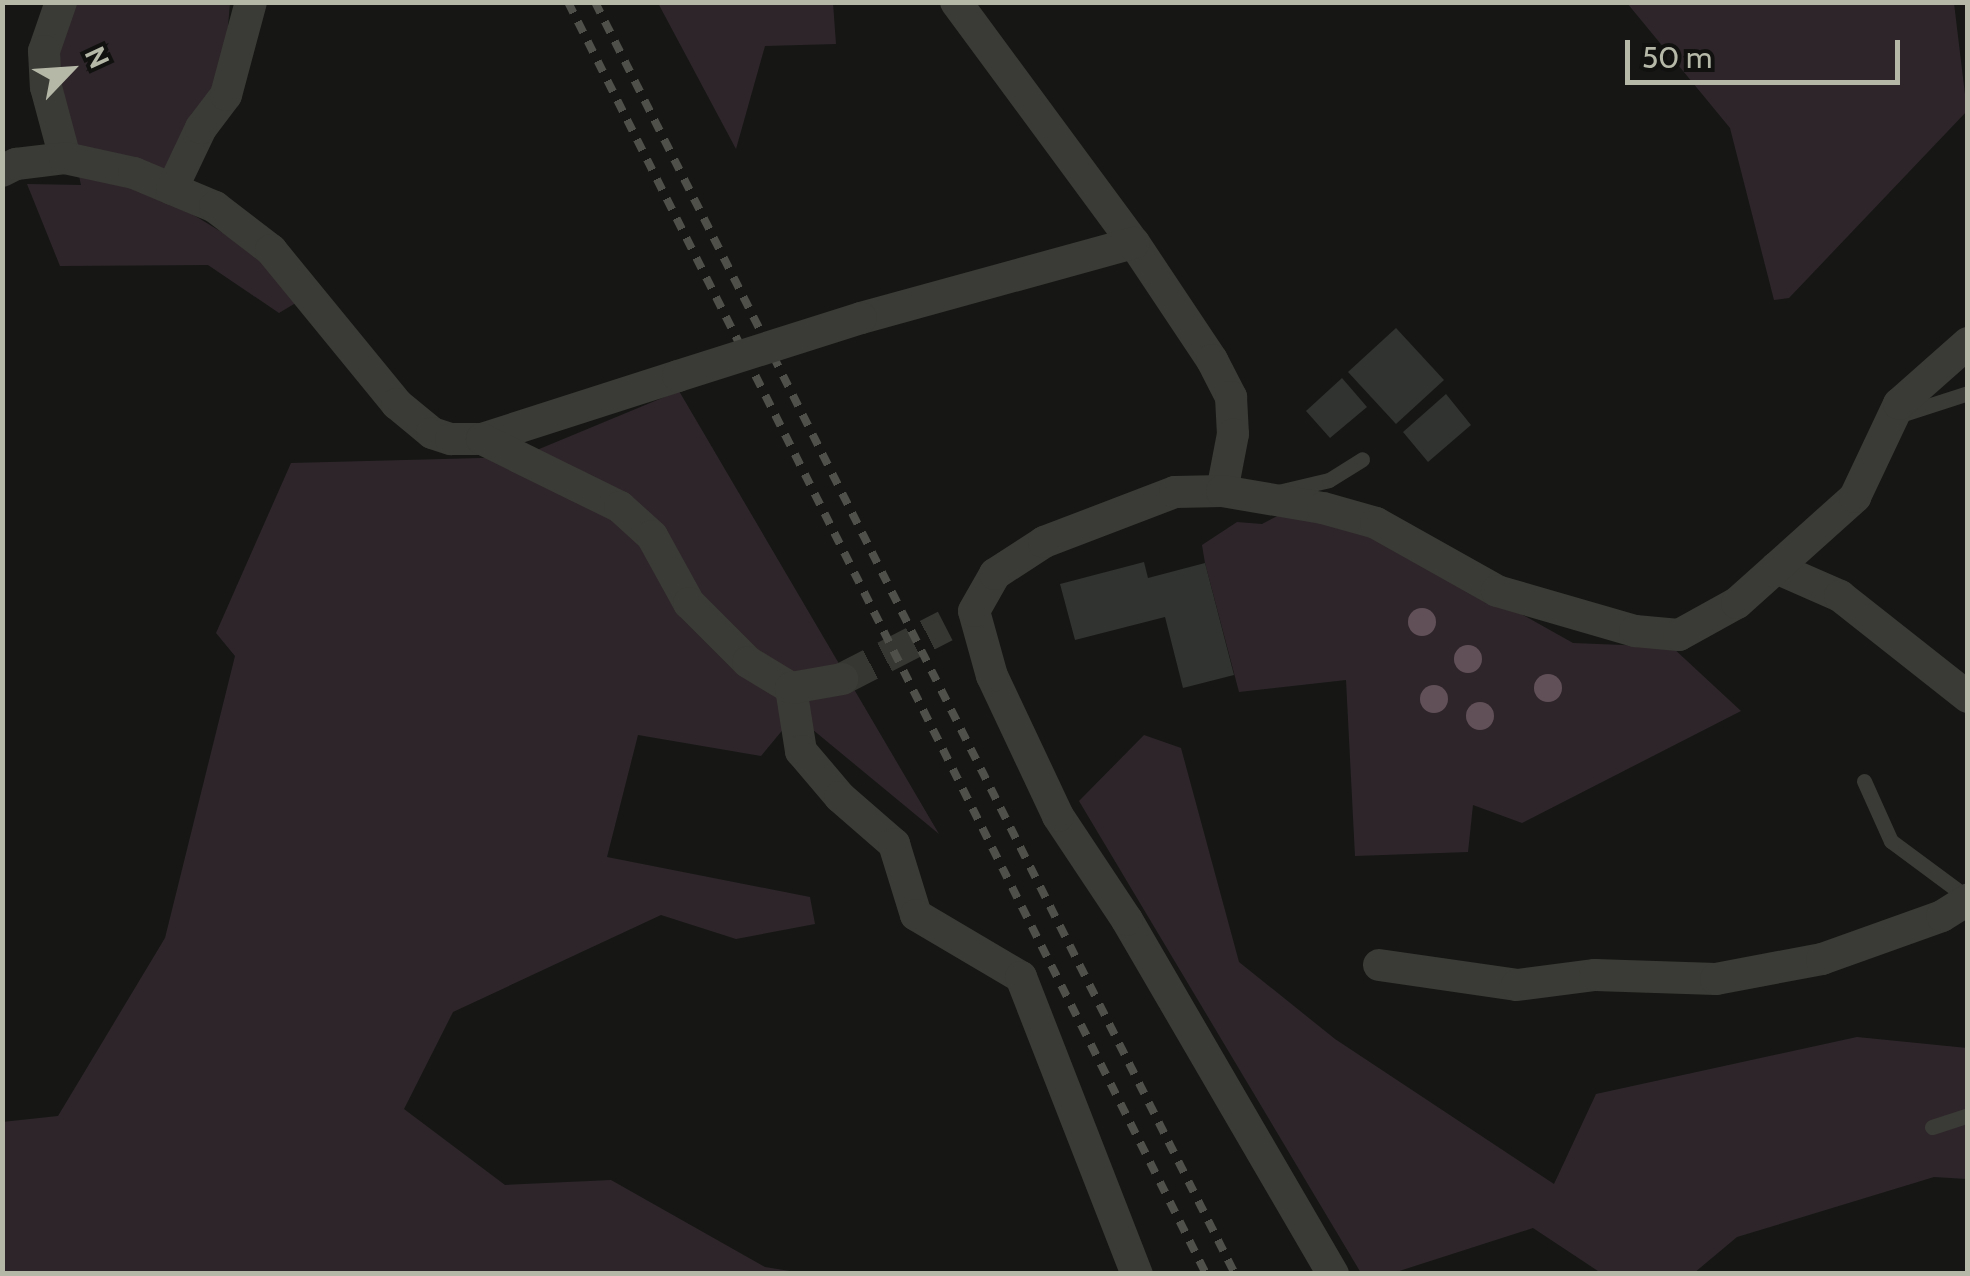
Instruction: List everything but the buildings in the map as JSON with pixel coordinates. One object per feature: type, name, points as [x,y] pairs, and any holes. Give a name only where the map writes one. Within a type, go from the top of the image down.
[{"type":"street","points":[[60,2],[44,51],[46,87],[65,158]]},
{"type":"street","points":[[172,188],[201,128],[226,95],[251,2]]},
{"type":"street","points":[[956,2],[1134,243],[1212,360],[1231,397],[1236,495]]},
{"type":"street","points":[[2,171],[16,164],[65,158],[134,173],[216,207],[272,250],[397,404],[432,433],[450,439],[482,438],[860,318],[1134,243]]},
{"type":"street","points":[[1333,1274],[1127,920],[1058,816],[992,676],[959,619],[996,574],[1044,542],[1175,492],[1236,495],[1323,508],[1376,524],[1497,591],[1635,631],[1679,634],[1737,603],[1855,497],[1899,404],[1968,344]]},
{"type":"street","points":[[482,438],[620,507],[652,536],[689,603],[748,662],[791,688],[842,679]]},
{"type":"street","points":[[1776,568],[1840,596],[1968,697]]},
{"type":"street","points":[[791,688],[800,751],[840,796],[894,844],[916,915],[1020,977],[1137,1274]]},
{"type":"street","points":[[1379,965],[1517,985],[1595,974],[1716,979],[1822,959],[1942,916],[1968,899]]},
{"type":"lane","points":[[1893,417],[1968,393]]},
{"type":"lane","points":[[1236,495],[1329,480],[1362,459]]},
{"type":"lane","points":[[1864,781],[1892,841],[1968,899]]},
{"type":"lane","points":[[1932,1127],[1968,1115]]},
{"type":"shaded area","points":[[66,3],[230,3],[224,74],[153,190],[262,257],[299,301],[279,313],[208,265],[60,266],[27,184],[81,185],[52,53]]},
{"type":"shaded area","points":[[658,3],[833,3],[836,44],[765,46],[736,149]]},
{"type":"shaded area","points":[[1627,3],[1954,3],[1967,111],[1789,298],[1774,300],[1730,128]]},
{"type":"shaded area","points":[[679,391],[939,834],[795,715],[761,756],[638,735],[607,857],[810,897],[815,924],[736,939],[661,915],[453,1012],[404,1109],[505,1185],[611,1180],[765,1267],[802,1273],[3,1273],[2,1122],[58,1116],[165,938],[235,656],[216,633],[291,463],[520,457]]},
{"type":"shaded area","points":[[1289,510],[1400,546],[1573,643],[1672,647],[1741,711],[1522,823],[1473,805],[1468,852],[1355,856],[1346,680],[1239,692],[1205,563],[1202,545],[1237,522],[1262,524]]},
{"type":"shaded area","points":[[1144,735],[1181,748],[1239,962],[1335,1039],[1554,1184],[1596,1094],[1857,1037],[1967,1048],[1967,1179],[1934,1177],[1737,1237],[1694,1273],[1601,1273],[1533,1228],[1393,1273],[1361,1273],[1079,801]]},
{"type":"tunnel","points":[[842,679],[945,626]]},
{"type":"railway","points":[[568,2],[1206,1274]]},
{"type":"railway","points":[[595,2],[1235,1274]]}]
